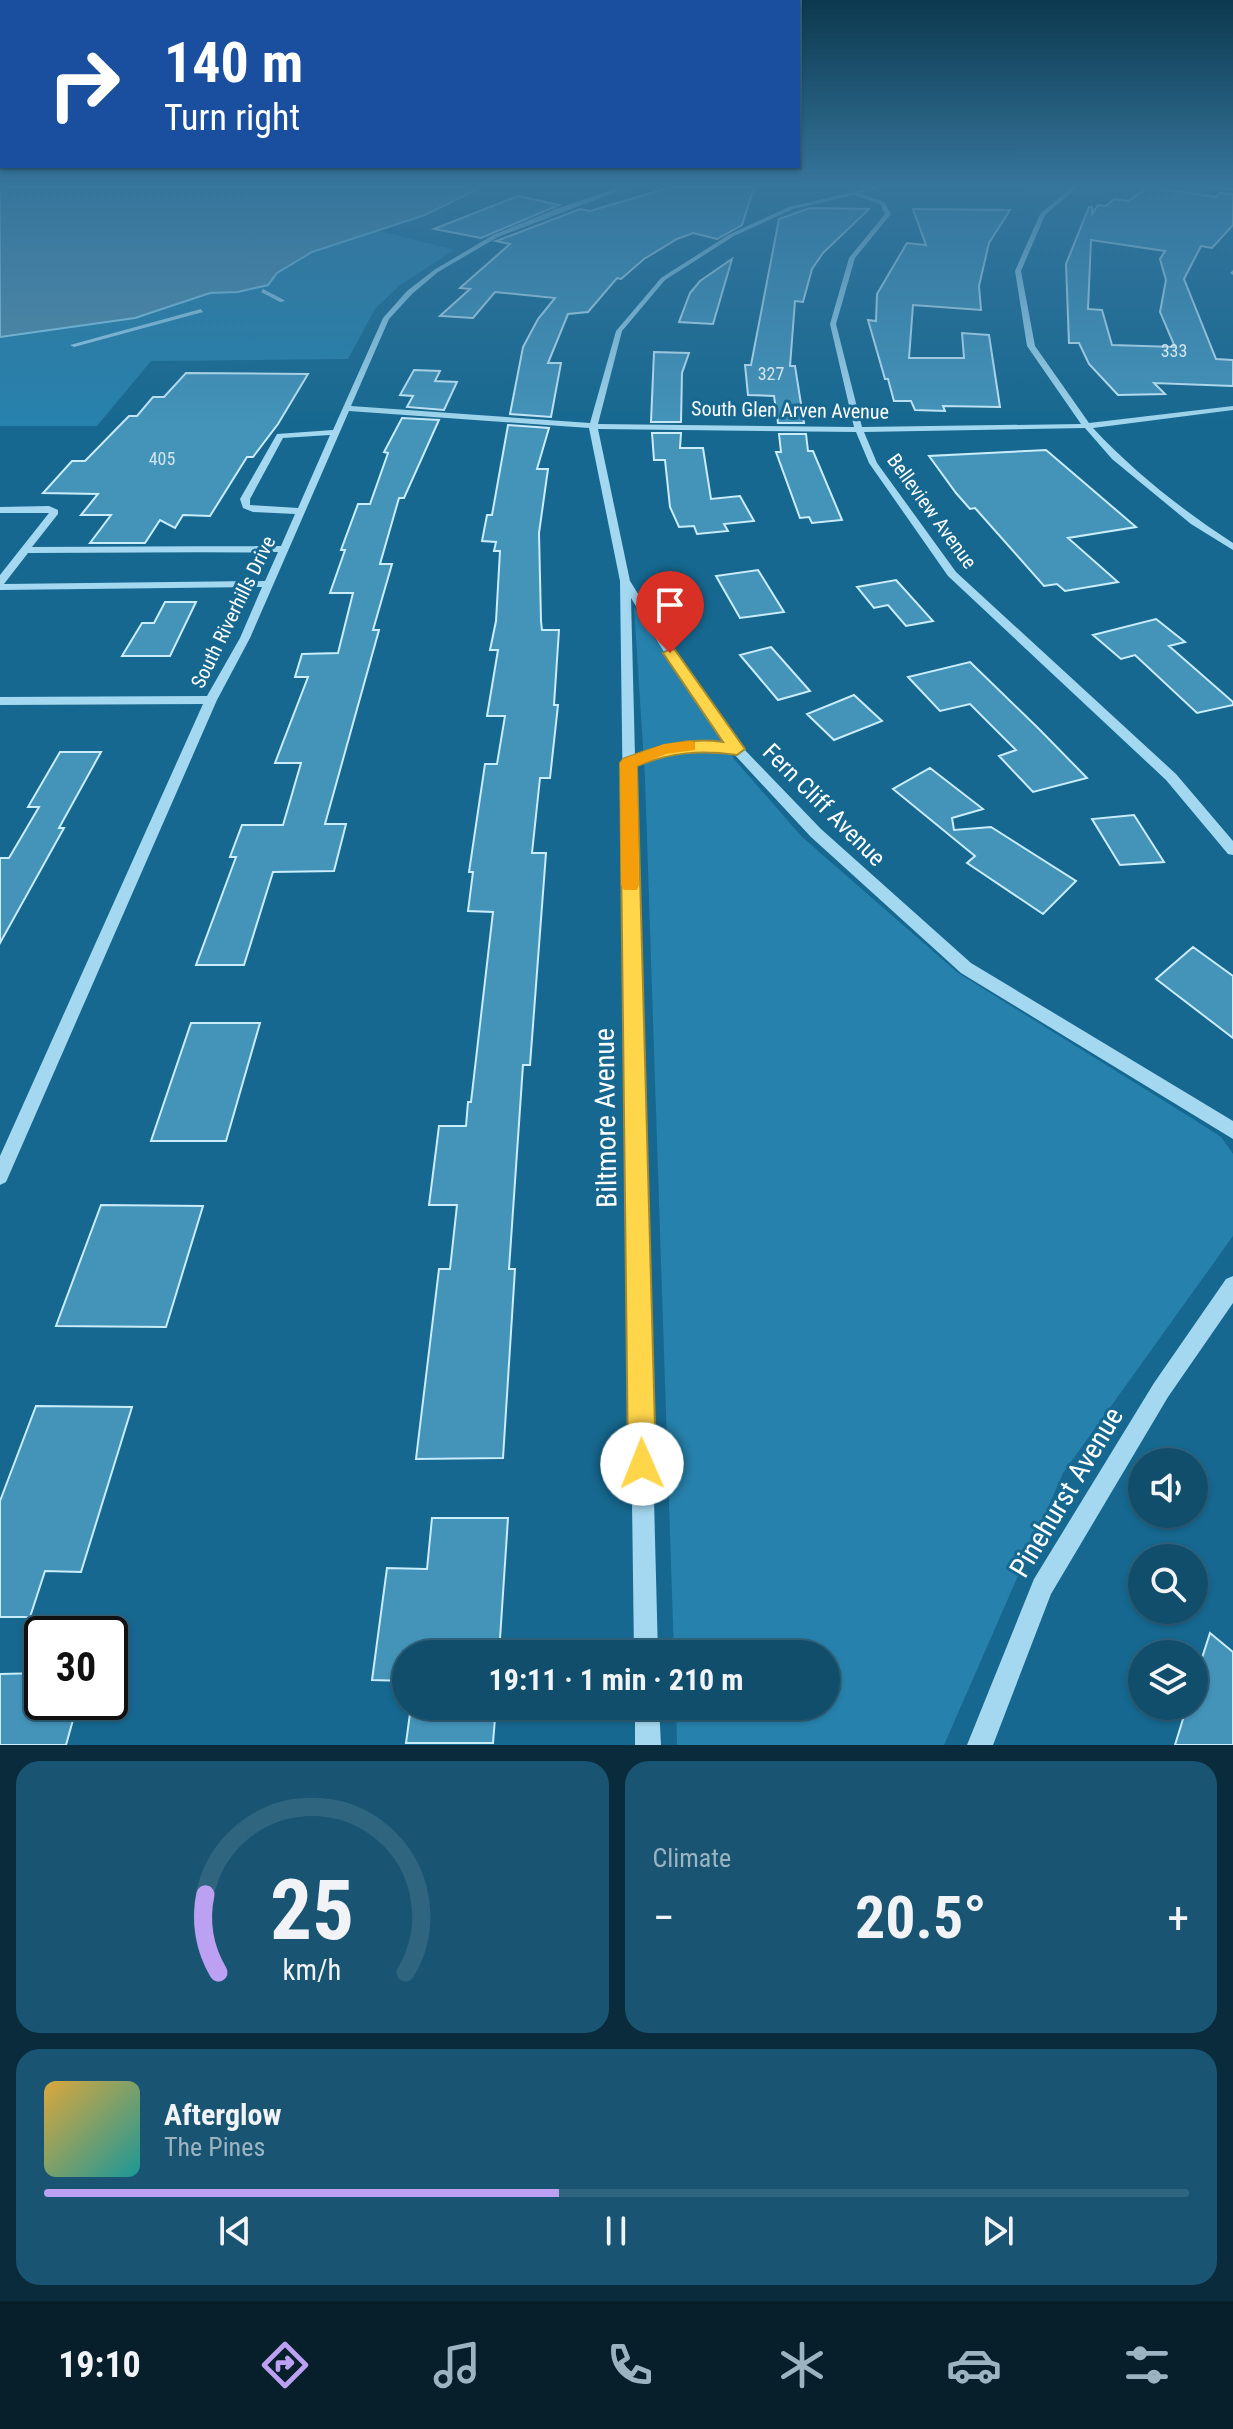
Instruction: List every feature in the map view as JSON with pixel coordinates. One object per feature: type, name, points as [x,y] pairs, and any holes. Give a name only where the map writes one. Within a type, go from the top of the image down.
[{"type":"street","name":"South Riverhills Drive","points":[[0,1176],[211,700],[245,638],[386,318],[406,294],[441,268]]},
{"type":"street","name":"Fern Cliff Avenue","points":[[680,268],[663,279],[619,331],[593,426],[625,581],[685,677],[737,749],[816,833],[966,968],[1233,1131]]},
{"type":"street","name":"Belleview Avenue","points":[[849,268],[833,324],[859,430],[873,463],[952,574],[1171,777],[1233,850]]},
{"type":"street","points":[[1019,268],[1031,346],[1087,426],[1115,457],[1194,522],[1233,547]]},
{"type":"street","points":[[263,291],[282,301]]},
{"type":"street","points":[[74,345],[201,311]]},
{"type":"street","name":"South Glen Arven Avenue","points":[[345,408],[593,426],[859,430],[1087,426],[1233,408]]},
{"type":"street","points":[[300,511],[253,509],[246,506],[245,499],[280,436],[335,432]]},
{"type":"street","points":[[0,584],[55,512],[49,509],[1,511]]},
{"type":"street","points":[[25,550],[284,549]]},
{"type":"street","name":"Biltmore Avenue","points":[[625,581],[646,1640]]},
{"type":"street","points":[[0,584],[268,584]]},
{"type":"street","points":[[0,701],[211,700]]},
{"type":"street","points":[[628,763],[664,749],[703,745],[737,749]]},
{"type":"street","name":"Pinehurst Avenue","points":[[980,1745],[1042,1587],[1161,1390],[1233,1286]]},
{"type":"street","points":[[647,1720],[648,1745]]},
{"type":"shaded area","points":[[0,268],[285,268],[268,285],[238,292],[210,293],[135,318],[0,337]]},
{"type":"shaded area","points":[[285,268],[426,268],[400,285],[375,309],[348,359],[151,361],[97,426],[0,426],[0,337],[135,318],[210,293],[238,292],[268,285]]},
{"type":"shaded area","points":[[634,607],[734,759],[802,837],[958,973],[1221,1137],[1233,1154],[1233,1236],[1063,1473],[944,1745],[677,1745],[676,1720],[840,1720],[840,1640],[674,1640],[645,778]]},
{"type":"building","points":[[482,268],[633,268],[621,279],[617,278],[588,312],[568,314],[548,363],[561,363],[551,417],[510,414],[523,347],[538,319],[555,298],[495,292],[473,318],[440,316],[470,289],[460,288]]},
{"type":"building","points":[[718,268],[729,268],[713,324],[679,322],[690,293],[700,281]]},
{"type":"building","points":[[770,268],[812,268],[803,302],[795,301],[790,366],[795,366],[804,423],[778,423],[774,396],[748,395],[745,365],[751,365]]},
{"type":"building","points":[[892,268],[983,268],[979,286],[981,310],[913,305],[909,358],[964,358],[962,333],[989,335],[1000,407],[943,406],[945,411],[915,410],[911,401],[894,401],[868,320],[876,321],[877,294]]},
{"type":"building","points":[[1066,268],[1090,268],[1088,309],[1102,310],[1112,345],[1175,347],[1160,312],[1166,280],[1163,268],[1189,268],[1184,279],[1216,359],[1233,360],[1233,386],[1154,383],[1165,394],[1118,395],[1089,364],[1079,343],[1069,343]]},
{"type":"building","points":[[654,352],[689,353],[682,373],[681,422],[651,422]]},
{"type":"building","points":[[414,370],[440,371],[435,381],[457,382],[444,410],[407,407],[413,396],[400,395]]},
{"type":"building","points":[[186,373],[308,374],[278,424],[253,457],[247,457],[210,516],[183,515],[175,528],[160,520],[145,543],[90,543],[111,515],[81,515],[98,494],[43,493],[72,461],[85,461],[129,416],[137,416],[153,397],[164,397]]},
{"type":"building","points":[[402,418],[439,420],[404,498],[399,498],[380,564],[392,564],[373,630],[379,630],[325,824],[346,824],[334,871],[273,872],[244,965],[196,965],[236,857],[230,857],[242,825],[283,825],[301,763],[275,763],[308,677],[295,677],[302,654],[338,653],[353,593],[330,593],[345,550],[341,550],[358,504],[370,504],[388,453],[384,452]]},
{"type":"building","points":[[508,425],[549,428],[537,469],[548,469],[539,533],[541,621],[542,630],[559,630],[554,705],[558,705],[550,778],[540,778],[532,853],[546,853],[530,1065],[523,1065],[509,1269],[515,1269],[503,1458],[416,1459],[439,1269],[450,1269],[457,1205],[429,1205],[439,1126],[466,1126],[493,912],[468,911],[473,872],[469,872],[485,764],[497,764],[505,716],[487,716],[498,650],[490,650],[496,621],[500,551],[494,551],[496,542],[482,541],[487,515],[492,515]]},
{"type":"building","points":[[652,433],[681,433],[680,448],[703,448],[711,499],[740,496],[754,521],[724,524],[728,531],[697,534],[694,526],[679,527],[670,507],[665,460],[654,460]]},
{"type":"building","points":[[779,434],[806,434],[808,451],[813,451],[842,520],[812,523],[809,517],[800,518],[776,452],[781,452]]},
{"type":"building","points":[[1046,450],[1136,527],[1068,538],[1118,582],[1065,591],[1057,584],[1044,586],[975,508],[970,509],[929,456]]},
{"type":"building","points":[[758,570],[784,612],[740,618],[716,576]]},
{"type":"building","points":[[896,580],[933,621],[906,626],[888,605],[874,608],[857,587]]},
{"type":"building","points":[[165,602],[196,602],[170,656],[122,656],[142,623],[154,623]]},
{"type":"building","points":[[1156,619],[1185,642],[1169,646],[1233,705],[1197,713],[1135,655],[1121,659],[1093,635]]},
{"type":"building","points":[[771,647],[810,691],[778,700],[740,655]]},
{"type":"building","points":[[970,662],[1087,778],[1033,792],[999,756],[1016,750],[970,704],[940,711],[908,677]]},
{"type":"building","points":[[854,695],[882,721],[834,740],[807,714]]},
{"type":"building","points":[[60,752],[101,752],[59,828],[64,828],[0,943],[0,858],[9,858],[39,807],[28,807]]},
{"type":"building","points":[[930,768],[983,809],[952,818],[954,830],[991,827],[1076,881],[1043,914],[967,863],[975,856],[893,789]]},
{"type":"building","points":[[1134,815],[1164,862],[1120,865],[1092,819]]},
{"type":"building","points":[[1193,947],[1233,976],[1233,1038],[1156,979]]},
{"type":"building","points":[[191,1023],[260,1023],[226,1141],[151,1141]]},
{"type":"building","points":[[101,1205],[203,1206],[166,1327],[56,1326]]},
{"type":"building","points":[[36,1406],[132,1407],[81,1572],[45,1571],[30,1616],[0,1617],[0,1501]]},
{"type":"building","points":[[432,1518],[508,1518],[500,1640],[392,1640],[392,1681],[372,1680],[387,1568],[427,1569]]},
{"type":"building","points":[[1210,1633],[1233,1652],[1233,1745],[1175,1745],[1183,1720],[1208,1720]]},
{"type":"building","points":[[24,1673],[24,1720],[73,1720],[66,1745],[0,1745],[0,1674]]},
{"type":"building","points":[[409,1720],[495,1720],[493,1743],[406,1743]]},
{"type":"slow traffic","points":[[630,885],[628,763],[664,749],[690,746]]},
{"type":"route","points":[[642,1464],[628,763],[664,749],[703,745],[737,749],[670,653]]}]
